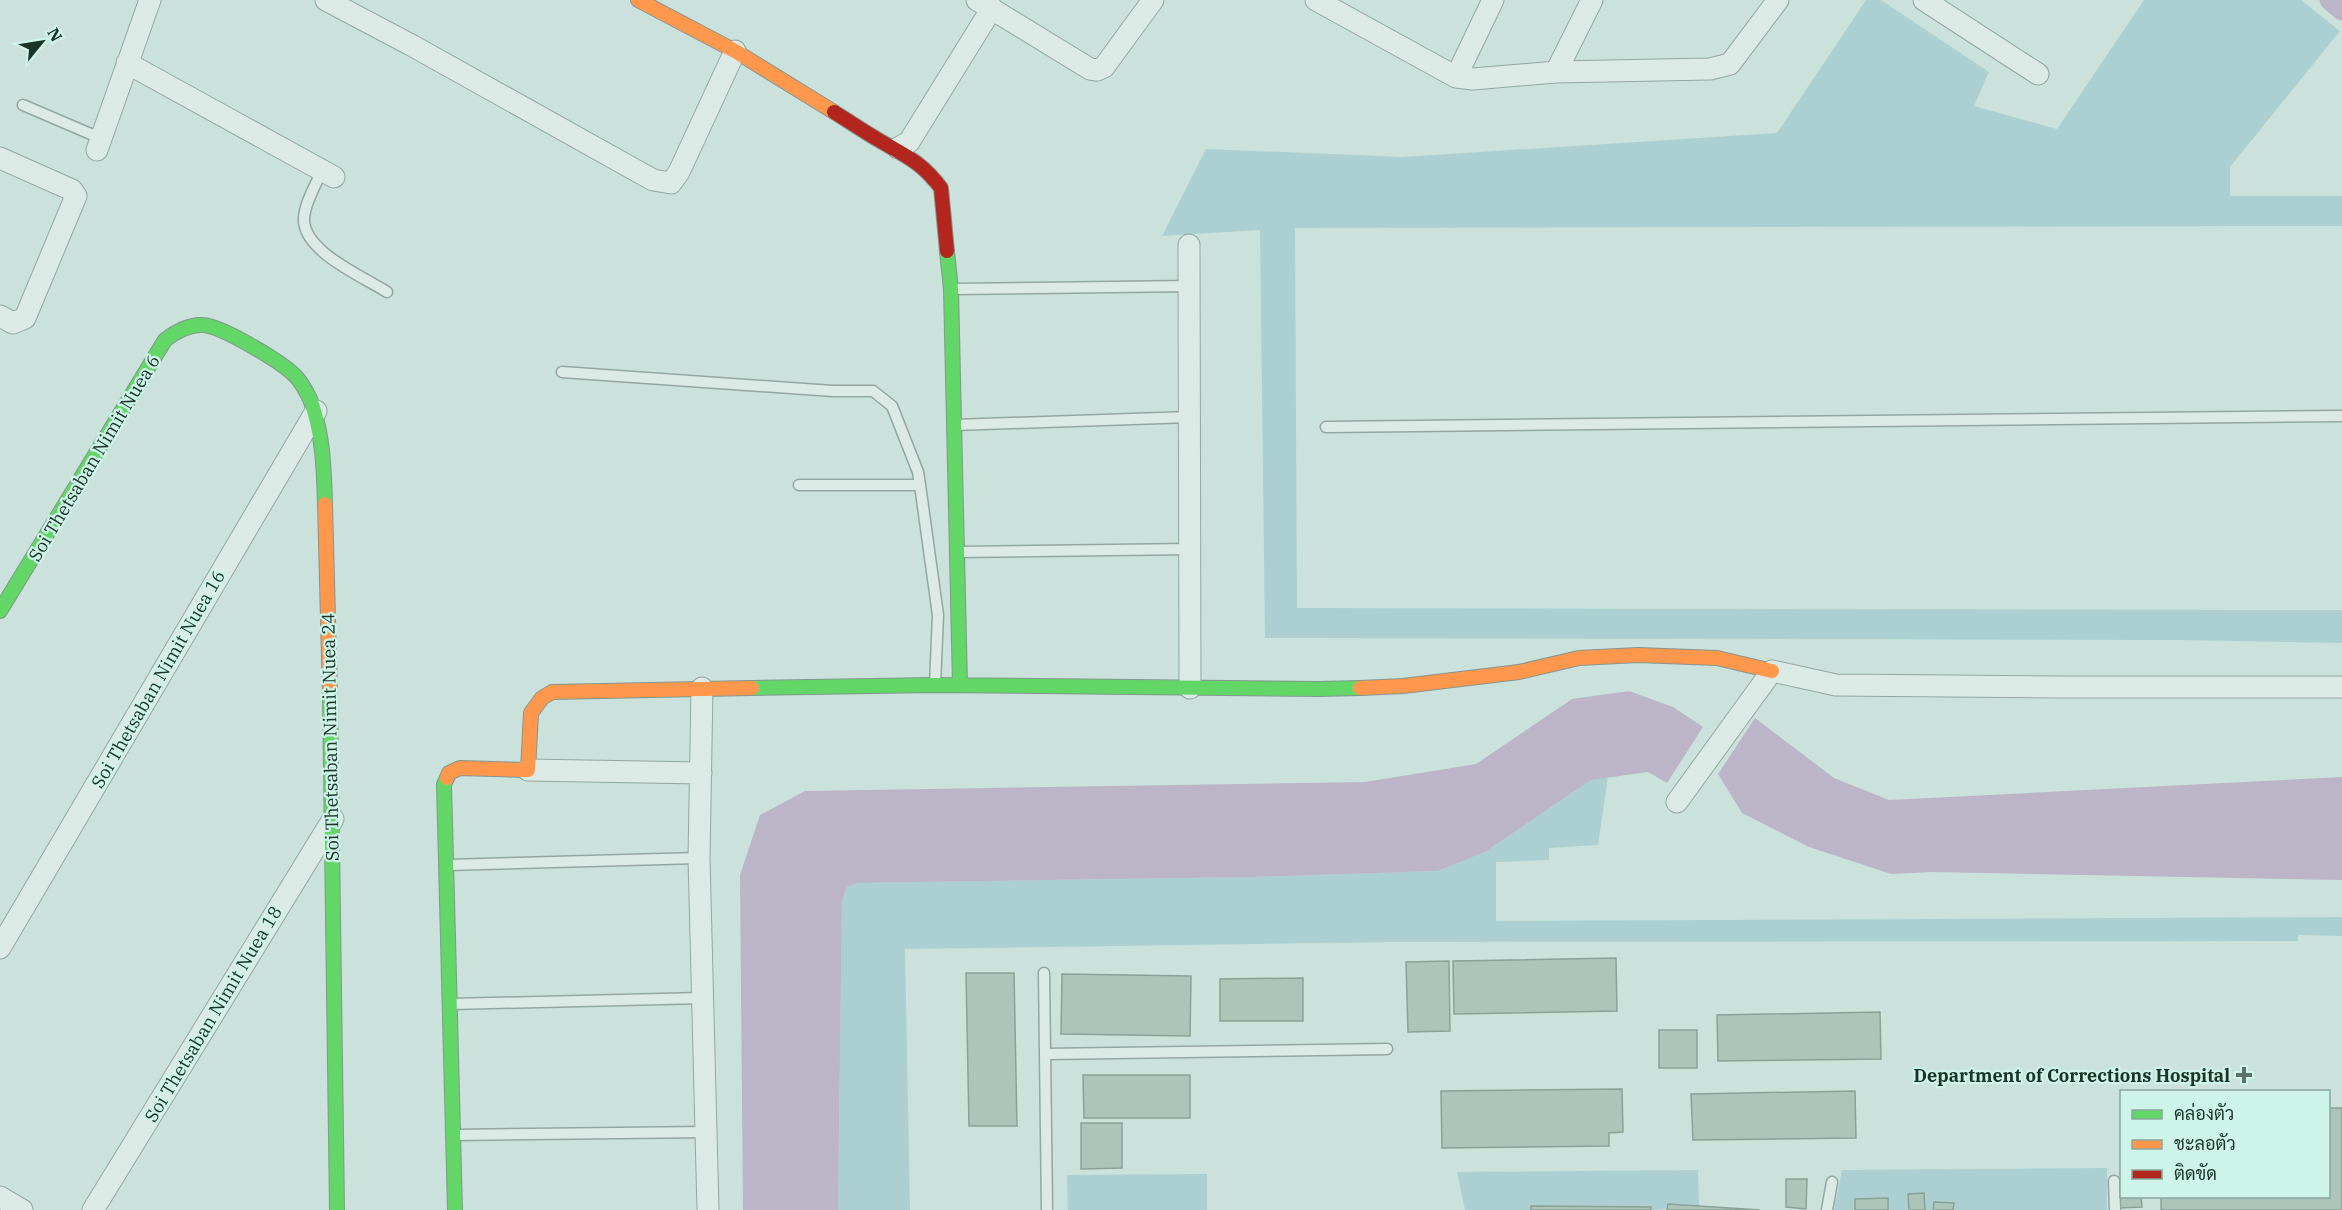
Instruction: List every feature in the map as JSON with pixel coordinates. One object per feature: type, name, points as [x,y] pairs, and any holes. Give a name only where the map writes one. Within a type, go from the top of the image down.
[{"type":"street","points":[[98,144],[150,0]]},
{"type":"street","points":[[326,0],[653,180],[663,183],[671,183],[679,172],[735,51]]},
{"type":"street","points":[[638,0],[735,51],[885,144],[898,148],[941,188],[951,289],[960,686]]},
{"type":"street","points":[[898,148],[909,142],[985,4],[1090,69],[1097,70],[1104,67],[1153,0]]},
{"type":"street","points":[[1316,0],[1456,77],[1473,79],[1556,72],[1710,69],[1730,64],[1778,0]]},
{"type":"street","points":[[1456,77],[1493,0]]},
{"type":"street","points":[[1556,72],[1592,0]]},
{"type":"street","points":[[1924,0],[2038,74]]},
{"type":"street","points":[[127,63],[328,174]]},
{"type":"street","points":[[0,158],[72,190],[76,196],[25,318],[14,323],[0,316]]},
{"type":"street","points":[[1189,245],[1190,688]]},
{"type":"street","name":"Soi Thetsaban Nimit Nuea 24","points":[[203,325],[237,338],[298,379],[316,411],[324,464],[333,819],[337,1210]]},
{"type":"street","name":"Soi Thetsaban Nimit Nuea 6","points":[[0,611],[165,340],[176,332],[203,325]]},
{"type":"street","name":"Soi Thetsaban Nimit Nuea 16","points":[[0,948],[316,411]]},
{"type":"street","points":[[528,770],[531,713],[542,698],[552,692],[935,685],[1319,690],[1403,686],[1520,672],[1579,658],[1638,655],[1717,658],[1836,685],[2342,687]]},
{"type":"street","points":[[1677,802],[1773,671]]},
{"type":"street","points":[[702,688],[699,858],[708,1210]]},
{"type":"street","points":[[455,1210],[444,784],[448,773],[460,768],[701,772]]},
{"type":"street","name":"Soi Thetsaban Nimit Nuea 18","points":[[93,1210],[333,819]]},
{"type":"street","points":[[319,1210],[336,1184]]},
{"type":"street","points":[[0,1197],[22,1210]]},
{"type":"lane","points":[[22,105],[98,144]]},
{"type":"lane","points":[[328,174],[305,209],[306,233],[312,243],[323,252],[387,292]]},
{"type":"lane","points":[[951,289],[1190,286]]},
{"type":"lane","points":[[562,372],[833,391],[873,391],[892,406],[918,472],[938,615],[935,685]]},
{"type":"lane","points":[[1326,427],[2342,416]]},
{"type":"lane","points":[[955,425],[1190,417]]},
{"type":"lane","points":[[799,485],[920,485]]},
{"type":"lane","points":[[957,552],[1190,549]]},
{"type":"lane","points":[[447,865],[699,858]]},
{"type":"lane","points":[[1044,973],[1047,1210]]},
{"type":"lane","points":[[450,1004],[703,998]]},
{"type":"lane","points":[[1045,1054],[1387,1050]]},
{"type":"lane","points":[[453,1135],[706,1132]]},
{"type":"lane","points":[[2114,1181],[2115,1210]]},
{"type":"lane","points":[[1827,1210],[1832,1182]]},
{"type":"shaded area","points":[[1866,0],[1881,0],[1989,72],[1974,106],[2057,129],[2144,0],[2301,0],[2340,31],[2230,167],[2230,196],[2342,196],[2342,226],[1295,228],[1297,608],[2342,610],[2342,643],[2181,640],[1265,638],[1260,230],[1162,236],[1206,149],[1402,157],[1777,133]]},
{"type":"shaded area","points":[[1629,691],[1673,707],[1703,727],[1667,783],[1648,772],[1591,780],[1485,852],[1438,871],[1253,877],[857,883],[847,887],[842,901],[838,1210],[743,1210],[740,875],[760,815],[805,791],[1365,782],[1476,764],[1572,699]]},
{"type":"shaded area","points":[[1755,718],[1834,778],[1889,800],[2342,777],[2342,880],[1932,872],[1891,874],[1809,847],[1742,813],[1718,774]]},
{"type":"shaded area","points":[[1608,777],[1598,845],[1549,848],[1549,860],[1496,862],[1496,921],[2342,917],[2342,936],[2298,935],[2298,941],[1397,942],[905,949],[910,1210],[838,1210],[842,901],[847,887],[857,883],[1253,877],[1438,871],[1485,852],[1591,780]]},
{"type":"shaded area","points":[[2107,1168],[2107,1210],[1834,1210],[1842,1170]]},
{"type":"shaded area","points":[[1698,1170],[1699,1206],[1653,1210],[1465,1210],[1457,1172]]},
{"type":"shaded area","points":[[1207,1174],[1207,1210],[1068,1210],[1067,1175]]},
{"type":"building","points":[[1616,958],[1617,1011],[1454,1014],[1453,961]]},
{"type":"building","points":[[1449,961],[1450,1031],[1408,1032],[1406,962]]},
{"type":"building","points":[[966,973],[1014,973],[1017,1126],[969,1126]]},
{"type":"building","points":[[1062,974],[1191,976],[1190,1036],[1061,1034]]},
{"type":"building","points":[[1303,978],[1303,1021],[1220,1021],[1220,979]]},
{"type":"building","points":[[1880,1012],[1881,1059],[1718,1061],[1717,1015]]},
{"type":"building","points":[[1659,1030],[1697,1030],[1697,1068],[1659,1068]]},
{"type":"building","points":[[1083,1075],[1190,1075],[1190,1118],[1084,1118]]},
{"type":"building","points":[[1622,1089],[1623,1132],[1609,1133],[1609,1146],[1442,1148],[1441,1091]]},
{"type":"building","points":[[1855,1091],[1856,1138],[1693,1140],[1691,1094]]},
{"type":"building","points":[[2330,1108],[2342,1108],[2342,1210],[2161,1210],[2161,1198],[2330,1198]]},
{"type":"building","points":[[1081,1123],[1122,1123],[1122,1168],[1081,1169]]},
{"type":"building","points":[[1786,1179],[1807,1179],[1806,1209],[1786,1207]]},
{"type":"building","points":[[2119,1179],[2120,1198],[2141,1198],[2142,1207],[2120,1208]]},
{"type":"building","points":[[1924,1193],[1925,1210],[1909,1210],[1908,1194]]},
{"type":"building","points":[[1888,1198],[1888,1210],[1855,1210],[1855,1199]]},
{"type":"building","points":[[1934,1202],[1954,1203],[1953,1210],[1933,1210]]},
{"type":"building","points":[[1668,1204],[1760,1210],[1667,1210]]},
{"type":"building","points":[[1531,1206],[1651,1207],[1651,1210],[1531,1210]]},
{"type":"waterway","points":[[2330,0],[2342,10]]},
{"type":"traffic: fast","points":[[947,251],[951,289],[960,685]]},
{"type":"traffic: fast","points":[[0,611],[165,340],[188,327],[203,325],[224,332],[281,364],[300,381],[310,399],[318,424],[325,504]]},
{"type":"traffic: fast","points":[[752,688],[935,685],[1360,688]]},
{"type":"traffic: fast","points":[[330,696],[337,1210]]},
{"type":"traffic: fast","points":[[447,778],[444,784],[455,1210]]},
{"type":"traffic: slow","points":[[638,0],[735,51],[834,112]]},
{"type":"traffic: slow","points":[[325,504],[330,696]]},
{"type":"traffic: slow","points":[[1360,688],[1403,686],[1519,672],[1579,658],[1638,655],[1717,658],[1772,671]]},
{"type":"traffic: slow","points":[[447,778],[449,773],[460,768],[528,770],[531,713],[542,698],[552,692],[752,688]]},
{"type":"traffic: jam","points":[[834,112],[914,161],[934,179],[941,188],[947,251]]},
{"type":"place","name":"Department of Corrections Hospital","points":[[2244,1075]]}]
